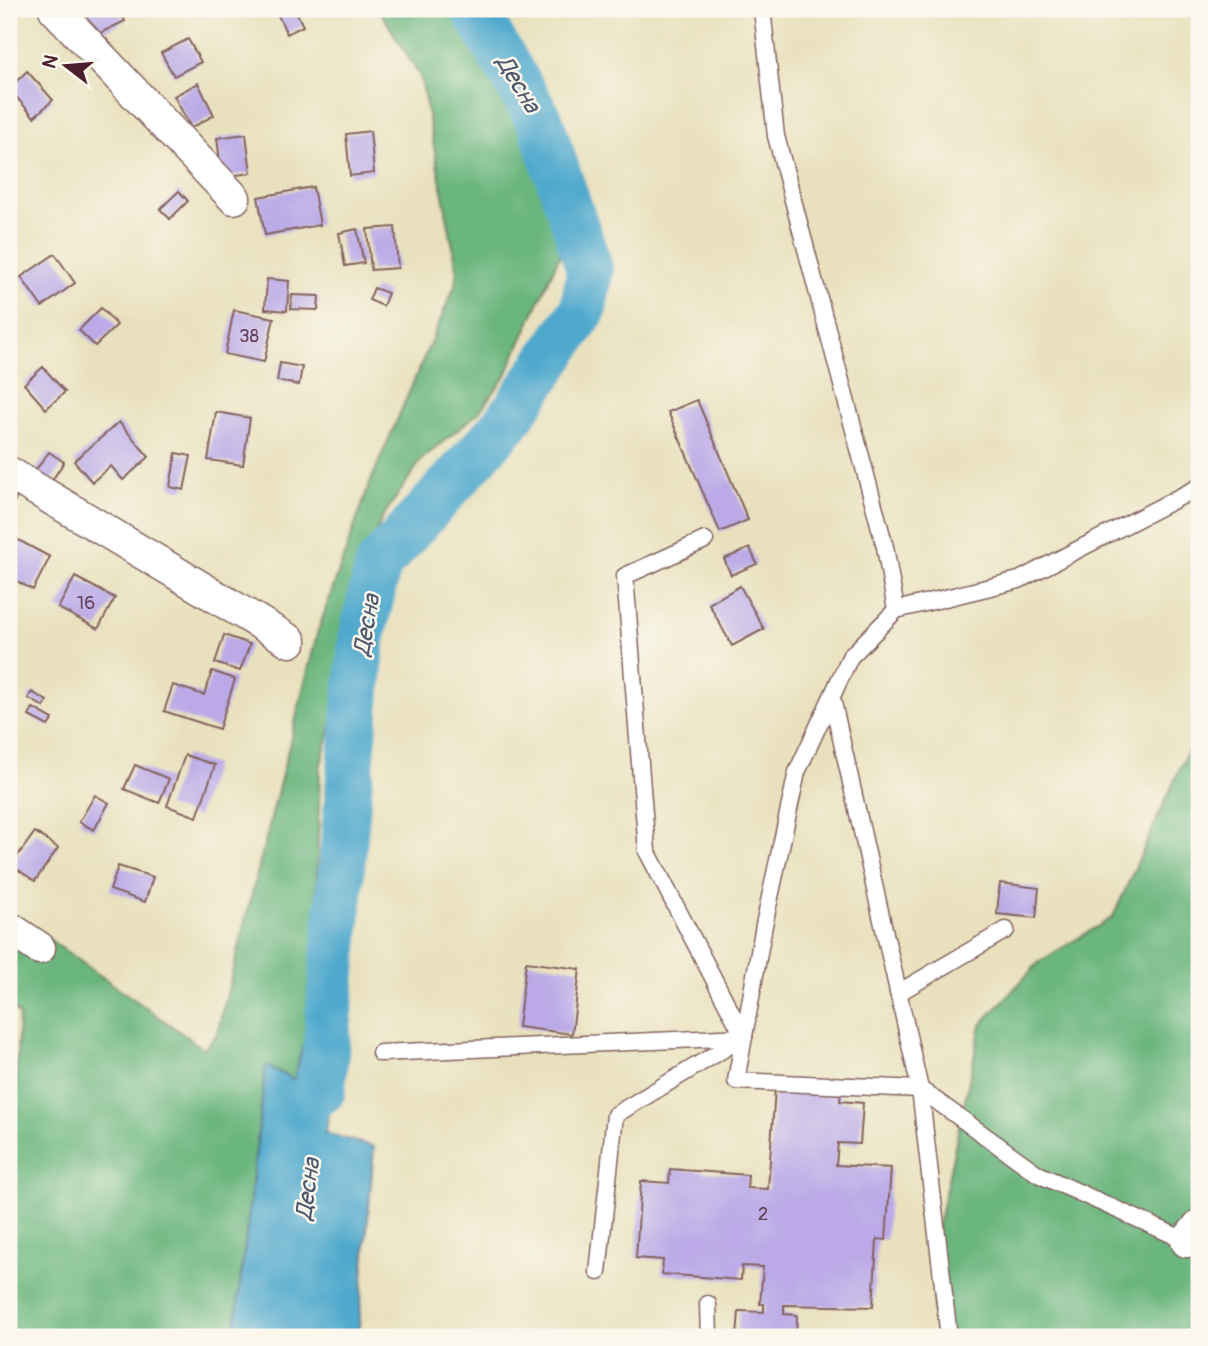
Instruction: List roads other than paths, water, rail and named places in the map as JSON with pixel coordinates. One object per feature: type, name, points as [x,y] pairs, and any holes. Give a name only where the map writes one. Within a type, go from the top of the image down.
[{"type":"street","points":[[55,9],[234,198]]},
{"type":"street","points":[[9,473],[290,641]]},
{"type":"street","points":[[9,928],[39,948]]},
{"type":"lane","points":[[762,9],[776,135],[884,547],[897,610]]},
{"type":"lane","points":[[1195,1238],[1038,1174],[920,1090],[736,1081],[764,925],[797,772],[850,657],[897,610],[1019,580],[1199,487]]},
{"type":"lane","points":[[705,540],[625,576],[647,851],[744,1037]]},
{"type":"lane","points":[[832,698],[920,1090],[949,1337]]},
{"type":"lane","points":[[898,993],[1006,930]]},
{"type":"lane","points":[[380,1053],[744,1037]]},
{"type":"lane","points":[[598,1272],[615,1115],[744,1037]]},
{"type":"lane","points":[[708,1304],[709,1337]]},
{"type":"water","points":[[351,1021],[325,1133],[374,1147],[358,1337],[234,1337],[266,1066],[294,1079],[306,1034]]},
{"type":"waterway","name":"Десна","points":[[322,1091],[362,637],[378,565],[507,422],[583,310],[590,270],[540,121],[474,9]]}]
